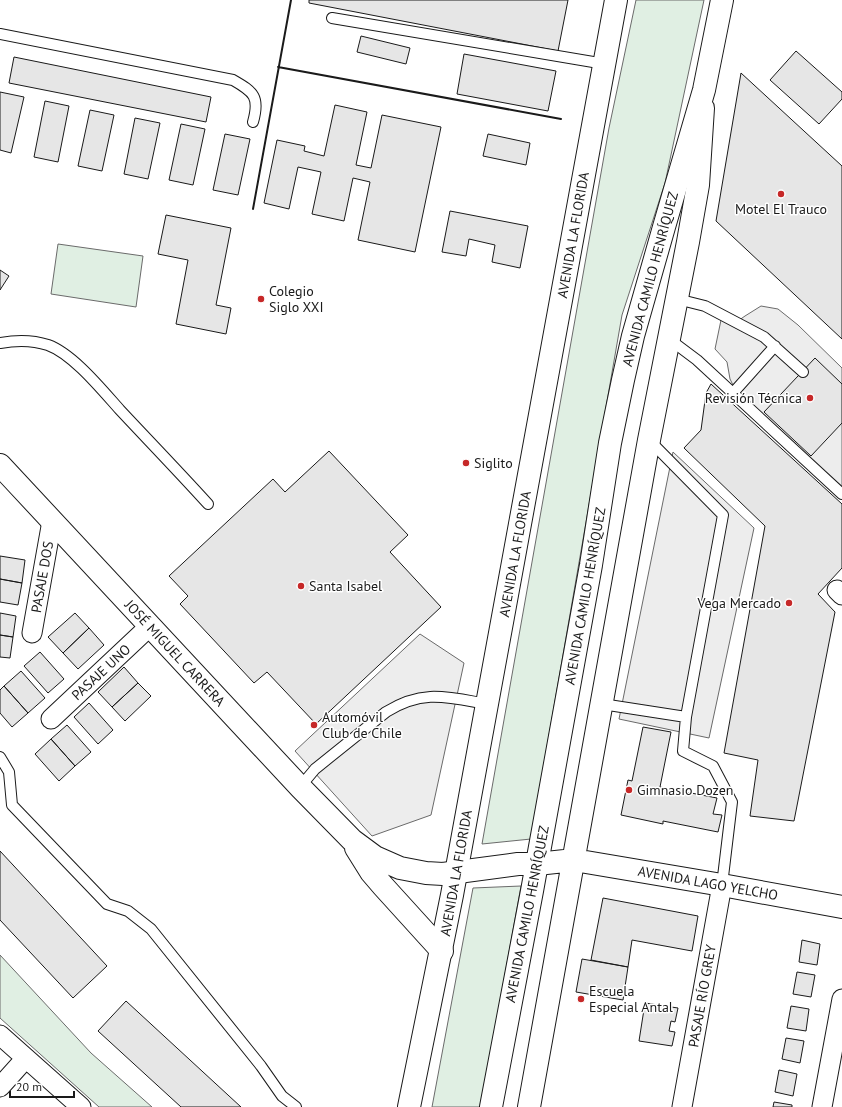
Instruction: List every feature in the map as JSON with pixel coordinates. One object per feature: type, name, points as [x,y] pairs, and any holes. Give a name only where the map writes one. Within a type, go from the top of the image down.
[{"type":"main road","name":"AVENIDA LA FLORIDA","points":[[409,1107],[442,951],[616,0]]},
{"type":"main road","name":"AVENIDA CAMILO HENRÍQUEZ","points":[[491,1107],[591,565],[610,443],[622,380],[668,212],[704,90],[722,0]]},
{"type":"main road","name":"AVENIDA CAMILO HENRÍQUEZ","points":[[529,1107],[649,440],[698,185],[704,90]]},
{"type":"main road","name":"JOSÉ MIGUEL CARRERA","points":[[0,465],[300,787],[352,840],[375,857],[400,868],[426,873],[456,872],[518,864],[537,864],[574,860]]},
{"type":"main road","name":"JOSÉ MIGUEL CARRERA","points":[[352,840],[371,872],[442,951]]},
{"type":"main road","name":"AVENIDA LAGO YELCHO","points":[[574,860],[842,907]]},
{"type":"street","name":"PASAJE DOS","points":[[32,632],[52,522]]},
{"type":"street","name":"PASAJE UNO","points":[[51,719],[150,626]]},
{"type":"street","name":"PASAJE RÍO GREY","points":[[682,1107],[722,885]]},
{"type":"street","points":[[822,1107],[842,999]]},
{"type":"street","points":[[0,1035],[81,1107]]},
{"type":"street","points":[[0,1087],[26,1058]]},
{"type":"lane","points":[[332,18],[604,64]]},
{"type":"lane","points":[[0,34],[233,80],[248,89],[254,96],[256,111],[253,122]]},
{"type":"lane","points":[[677,299],[704,306],[764,338],[803,372]]},
{"type":"lane","points":[[669,338],[697,360],[842,494]]},
{"type":"lane","points":[[0,343],[13,340],[30,341],[49,345],[64,354],[91,378],[208,504]]},
{"type":"lane","points":[[733,393],[775,346]]},
{"type":"lane","points":[[649,440],[723,514],[686,717],[683,751],[713,766],[732,802],[722,885]]},
{"type":"lane","points":[[300,787],[316,769],[386,712],[396,706],[410,700],[426,696],[442,696],[487,704]]},
{"type":"lane","points":[[602,704],[686,717]]},
{"type":"lane","points":[[0,757],[9,772],[12,806],[107,904],[128,911],[151,929],[261,1066],[282,1096],[296,1107]]},
{"type":"green space","points":[[636,0],[704,0],[665,183],[622,315],[531,839],[482,844],[609,128]]},
{"type":"green space","points":[[58,244],[143,256],[136,307],[51,294]]},
{"type":"green space","points":[[521,886],[481,1107],[432,1107],[473,888]]},
{"type":"green space","points":[[0,955],[91,1053],[152,1107],[99,1107],[0,1018]]},
{"type":"shaded area","points":[[761,306],[778,309],[798,325],[842,368],[842,487],[736,391],[730,379],[727,362],[715,349],[721,320],[735,323]]},
{"type":"shaded area","name":"Vega Mercado","points":[[673,452],[754,528],[709,738],[619,719]]},
{"type":"shaded area","points":[[420,634],[464,663],[431,815],[372,836],[295,751]]},
{"type":"building","points":[[309,0],[568,0],[558,51],[309,3]]},
{"type":"building","points":[[361,36],[410,48],[406,64],[357,52]]},
{"type":"building","points":[[796,51],[842,92],[842,99],[819,124],[770,80]]},
{"type":"building","points":[[464,54],[556,71],[548,111],[457,94]]},
{"type":"building","points":[[14,57],[211,97],[206,122],[9,83]]},
{"type":"building","name":"Motel El Trauco","points":[[741,73],[842,166],[842,339],[716,221]]},
{"type":"building","points":[[0,92],[24,97],[11,153],[0,150]]},
{"type":"building","points":[[45,101],[69,106],[58,162],[34,157]]},
{"type":"building","points":[[335,105],[367,112],[356,165],[371,168],[382,115],[441,127],[415,252],[358,240],[370,182],[353,178],[344,221],[312,214],[321,172],[298,167],[289,209],[264,203],[277,140],[305,146],[304,151],[324,156]]},
{"type":"building","points":[[90,110],[114,115],[102,171],[78,166]]},
{"type":"building","points":[[135,118],[160,123],[148,179],[124,174]]},
{"type":"building","points":[[181,124],[205,129],[193,185],[169,180]]},
{"type":"building","points":[[225,134],[250,139],[238,195],[213,190]]},
{"type":"building","points":[[488,134],[530,143],[526,165],[483,156]]},
{"type":"building","points":[[450,211],[528,226],[520,268],[492,262],[495,245],[469,239],[466,256],[442,252]]},
{"type":"building","points":[[166,215],[231,228],[216,305],[231,308],[226,334],[176,324],[188,260],[158,254]]},
{"type":"building","points":[[0,270],[9,276],[0,290]]},
{"type":"building","name":"Revisión Técnica","points":[[815,358],[842,384],[842,423],[811,456],[764,412]]},
{"type":"building","name":"Vega Mercado","points":[[711,384],[842,504],[842,568],[818,594],[835,612],[794,821],[750,816],[758,760],[724,753],[765,526],[684,448],[701,430],[706,393]]},
{"type":"building","name":"Santa Isabel","points":[[329,451],[408,535],[390,552],[441,607],[316,724],[267,672],[254,683],[180,604],[188,596],[169,576],[273,479],[285,492]]},
{"type":"building","points":[[0,556],[25,560],[22,583],[0,579]]},
{"type":"building","points":[[0,579],[22,583],[18,605],[0,602]]},
{"type":"building","points":[[0,613],[16,616],[13,637],[0,635]]},
{"type":"building","points":[[75,613],[89,628],[63,653],[48,637]]},
{"type":"building","points":[[89,628],[104,645],[78,669],[63,653]]},
{"type":"building","points":[[0,635],[13,637],[10,658],[0,657]]},
{"type":"building","points":[[40,652],[64,679],[48,693],[24,666]]},
{"type":"building","points":[[124,667],[138,683],[112,707],[98,692]]},
{"type":"building","points":[[21,671],[45,698],[28,713],[4,686]]},
{"type":"building","points":[[138,683],[151,696],[125,721],[112,707]]},
{"type":"building","points":[[4,686],[28,713],[12,727],[0,713],[0,690]]},
{"type":"building","points":[[89,703],[113,730],[98,744],[74,717]]},
{"type":"building","points":[[67,725],[91,752],[75,766],[51,739]]},
{"type":"building","points":[[643,727],[671,732],[660,787],[717,798],[713,814],[722,815],[718,832],[663,821],[663,824],[621,815],[628,780],[632,781]]},
{"type":"building","points":[[51,739],[75,766],[59,781],[35,754]]},
{"type":"building","points":[[0,851],[107,966],[73,998],[0,920]]},
{"type":"building","points":[[603,898],[698,916],[692,951],[632,940],[628,967],[591,960]]},
{"type":"building","points":[[802,940],[820,944],[817,965],[799,962]]},
{"type":"building","points":[[582,959],[628,967],[623,1000],[576,992]]},
{"type":"building","points":[[797,972],[815,975],[811,997],[793,994]]},
{"type":"building","points":[[126,1001],[241,1107],[181,1107],[98,1031]]},
{"type":"building","points":[[645,1003],[678,1008],[675,1022],[671,1021],[669,1031],[675,1032],[672,1046],[639,1041]]},
{"type":"building","points":[[791,1006],[809,1009],[806,1031],[787,1028]]},
{"type":"building","points":[[786,1038],[804,1041],[800,1063],[782,1059]]},
{"type":"building","points":[[779,1070],[797,1074],[793,1096],[775,1092]]},
{"type":"building","points":[[774,1102],[792,1105],[792,1107],[773,1107]]},
{"type":"wall","points":[[253,209],[291,0]]},
{"type":"wall","points":[[278,67],[561,119]]},
{"type":"place","name":"Motel El Trauco","points":[[781,194]]},
{"type":"place","name":"Colegio Siglo XXI","points":[[261,299]]},
{"type":"place","name":"Revisión Técnica","points":[[810,398]]},
{"type":"place","name":"Siglito","points":[[466,463]]},
{"type":"place","name":"Santa Isabel","points":[[301,586]]},
{"type":"place","name":"Vega Mercado","points":[[789,603]]},
{"type":"place","name":"Automóvil Club de Chile","points":[[314,725]]},
{"type":"place","name":"Gimnasio Dozen","points":[[629,790]]},
{"type":"place","name":"Escuela Especial Antal","points":[[581,999]]}]
